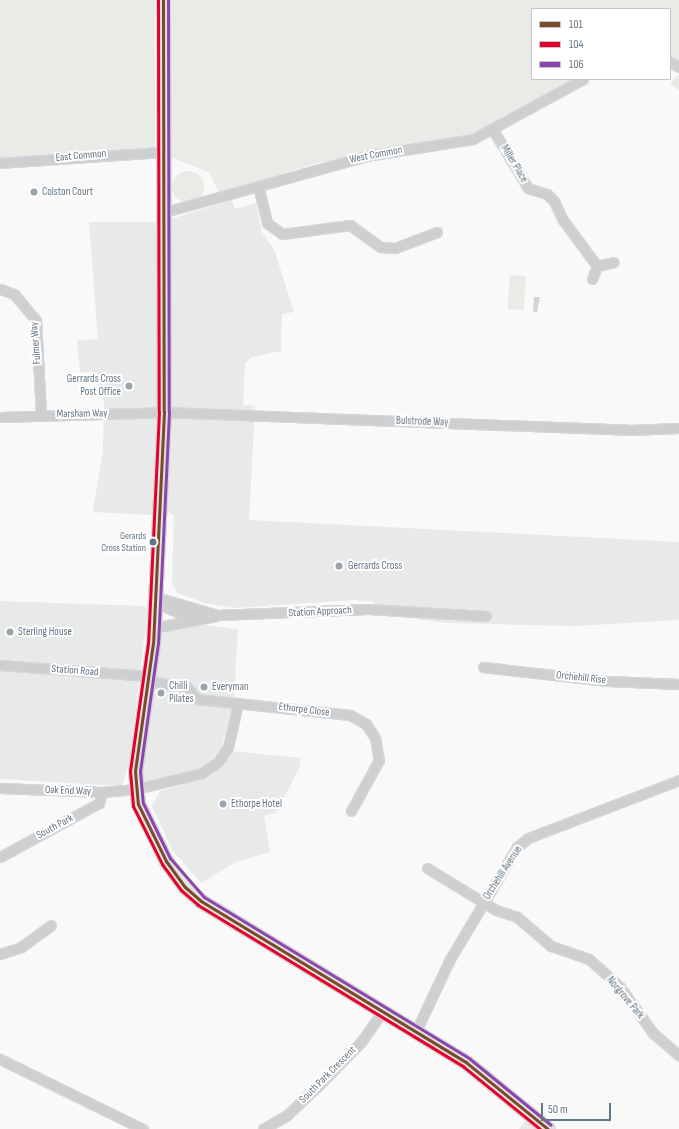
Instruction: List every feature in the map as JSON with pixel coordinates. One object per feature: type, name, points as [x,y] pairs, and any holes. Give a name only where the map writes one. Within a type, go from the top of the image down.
[{"type":"main road","points":[[163,0],[161,213],[164,412],[156,600],[149,679],[135,770],[136,789],[151,832],[185,887],[201,901],[467,1063],[548,1129]]},
{"type":"street","name":"West Common","points":[[161,213],[366,156],[473,139],[493,130],[581,80]]},
{"type":"street","name":"Miller Place","points":[[493,130],[528,188],[547,194],[554,201],[563,220],[597,266]]},
{"type":"street","name":"East Common","points":[[0,163],[162,152]]},
{"type":"street","points":[[258,186],[267,223],[282,234],[350,225],[380,247],[395,248],[437,232]]},
{"type":"street","points":[[592,279],[597,266],[614,262]]},
{"type":"street","name":"Fulmer Way","points":[[0,289],[14,294],[36,320],[41,415]]},
{"type":"street","name":"Marsham Way","points":[[0,417],[164,412]]},
{"type":"street","name":"Bulstrode Way","points":[[164,412],[629,430],[679,428]]},
{"type":"street","points":[[156,600],[185,614],[217,615]]},
{"type":"street","name":"Station Approach","points":[[217,615],[368,609],[486,616]]},
{"type":"street","points":[[153,628],[217,615]]},
{"type":"street","name":"Station Road","points":[[0,665],[149,679]]},
{"type":"street","name":"Orchehill Rise","points":[[483,668],[608,681],[679,684]]},
{"type":"street","name":"Ethorpe Close","points":[[149,679],[187,687],[197,699],[350,715],[366,724],[375,738],[379,760],[351,811]]},
{"type":"street","name":"Oak End Way","points":[[0,788],[102,792],[136,789],[202,773],[218,762],[228,747],[238,703]]},
{"type":"street","name":"Orchehill Avenue","points":[[416,1031],[446,966],[517,847],[528,838],[679,780]]},
{"type":"street","name":"South Park","points":[[0,857],[99,803],[102,792]]},
{"type":"street","name":"Norgrove Park","points":[[427,868],[484,903],[517,917],[551,946],[589,958],[620,988],[653,1033],[679,1056]]},
{"type":"street","points":[[0,954],[21,947],[52,925]]},
{"type":"street","name":"South Park Crescent","points":[[263,1129],[287,1115],[319,1085],[361,1042],[382,1010]]},
{"type":"street","points":[[0,1059],[144,1129]]},
{"type":"shaded area","points":[[0,0],[155,0],[155,158],[0,158]]},
{"type":"shaded area","points":[[166,0],[679,0],[679,64],[671,60],[671,8],[531,8],[531,80],[575,80],[475,134],[317,163],[219,193],[209,172],[170,157]]},
{"type":"shaded area","points":[[677,75],[679,76],[679,90],[670,84]]},
{"type":"shaded area","points":[[185,171],[191,171],[201,178],[204,187],[203,193],[197,200],[191,203],[185,203],[175,196],[172,190],[172,184],[179,174]]},
{"type":"shaded area","points":[[232,200],[235,209],[256,203],[262,232],[274,249],[294,312],[282,314],[281,351],[252,357],[245,363],[243,405],[255,406],[249,520],[679,542],[679,620],[575,626],[447,623],[377,614],[374,602],[354,600],[237,608],[204,603],[178,593],[172,584],[174,516],[163,507],[153,515],[93,512],[103,450],[104,403],[94,372],[80,372],[77,341],[98,339],[89,222],[156,222],[160,231],[174,218]]},
{"type":"shaded area","points":[[510,275],[526,276],[524,310],[508,309]]},
{"type":"shaded area","points":[[534,297],[540,297],[537,312],[533,312]]},
{"type":"shaded area","points":[[0,601],[143,606],[148,609],[129,763],[122,786],[0,779]]},
{"type":"shaded area","points":[[201,624],[238,630],[234,696],[221,750],[204,768],[146,783],[141,778],[161,634],[177,626]]},
{"type":"shaded area","points":[[232,751],[300,758],[300,766],[276,813],[264,816],[270,852],[236,862],[201,883],[172,850],[152,806],[160,791],[210,777]]},
{"type":"shaded area","points":[[527,1120],[538,1129],[519,1129]]},
{"type":"transit line","name":"104","points":[[158,0],[159,412],[148,643],[130,771],[133,806],[162,864],[181,890],[198,905],[464,1067],[540,1129]]},
{"type":"transit line","name":"101","points":[[163,0],[164,412],[153,643],[135,771],[138,804],[166,861],[185,887],[201,901],[467,1063],[548,1129]]},
{"type":"transit line","name":"106","points":[[168,0],[169,412],[158,643],[140,771],[143,803],[170,858],[204,897],[470,1059],[551,1125]]},
{"type":"place","name":"Colston Court","points":[[34,192]]},
{"type":"place","name":"Gerrards Cross Post Office","points":[[129,386]]},
{"type":"place","name":"Gerards Cross Station","points":[[153,542]]},
{"type":"place","name":"Gerrards Cross","points":[[339,566]]},
{"type":"place","name":"Sterling House","points":[[10,632]]},
{"type":"place","name":"Everyman","points":[[204,687]]},
{"type":"place","name":"Chilli Pilates","points":[[161,693]]},
{"type":"place","name":"Ethorpe Hotel","points":[[223,804]]}]
